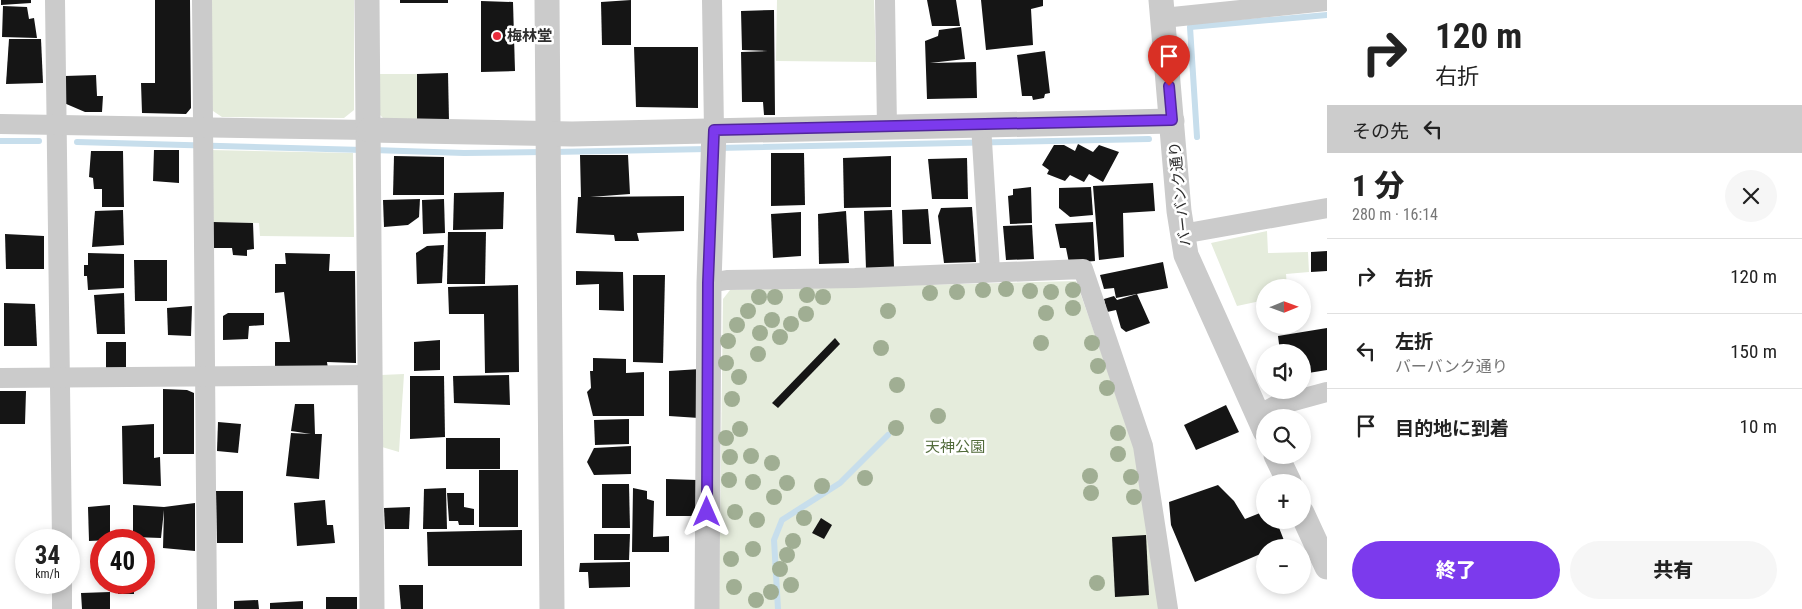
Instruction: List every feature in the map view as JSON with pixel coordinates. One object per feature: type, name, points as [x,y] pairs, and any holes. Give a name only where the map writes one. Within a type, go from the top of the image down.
[{"type":"street","points":[[55,0],[62,529]]},
{"type":"street","points":[[202,0],[207,609]]},
{"type":"street","points":[[367,0],[372,609]]},
{"type":"street","points":[[547,0],[552,609]]},
{"type":"street","points":[[707,609],[708,283],[714,130],[712,0]]},
{"type":"street","points":[[885,0],[887,128]]},
{"type":"street","points":[[1162,9],[1327,1]]},
{"type":"street","name":"バーバンク通り","points":[[1162,9],[1182,234],[1193,272],[1256,412]]},
{"type":"street","points":[[0,124],[204,126],[548,134],[887,128],[1172,120]]},
{"type":"street","points":[[980,125],[990,271]]},
{"type":"street","points":[[1182,234],[1327,208]]},
{"type":"street","points":[[708,283],[726,280],[855,278],[990,271],[1083,269],[1143,446],[1168,609]]},
{"type":"street","points":[[0,378],[369,375]]},
{"type":"street","points":[[1273,409],[1275,406],[1327,392]]},
{"type":"street","points":[[1309,529],[1327,567]]},
{"type":"street","points":[[62,594],[62,609]]},
{"type":"green space","points":[[210,0],[354,0],[354,110],[344,118],[222,117],[210,109]]},
{"type":"green space","points":[[777,0],[874,0],[876,62],[776,61]]},
{"type":"green space","points":[[377,74],[417,74],[417,121],[385,120],[377,112]]},
{"type":"green space","points":[[210,150],[353,153],[354,237],[260,236],[259,223],[213,222]]},
{"type":"green space","points":[[1267,231],[1268,253],[1308,252],[1309,272],[1286,274],[1286,279],[1256,279],[1256,302],[1237,306],[1211,243]]},
{"type":"green space","name":"天神公園","points":[[1076,281],[1134,445],[1161,609],[719,609],[723,299],[730,290]]},
{"type":"green space","points":[[404,374],[399,452],[382,447],[381,375]]},
{"type":"building","points":[[1,0],[31,0],[31,3],[1,5]]},
{"type":"building","points":[[155,0],[190,0],[191,108],[186,114],[142,113],[141,83],[155,83]]},
{"type":"building","points":[[400,0],[448,0],[448,3],[400,3]]},
{"type":"building","points":[[631,0],[631,45],[602,45],[601,2]]},
{"type":"building","points":[[927,0],[956,0],[960,26],[932,26]]},
{"type":"building","points":[[981,0],[1043,0],[1043,6],[1031,9],[1033,45],[986,50]]},
{"type":"building","name":"梅林堂","points":[[481,1],[513,2],[515,71],[481,72]]},
{"type":"building","points":[[3,6],[27,7],[29,19],[34,18],[37,38],[2,37]]},
{"type":"building","points":[[774,10],[775,115],[764,115],[763,102],[742,102],[741,52],[768,51],[742,50],[741,11]]},
{"type":"building","points":[[961,27],[965,59],[930,63],[976,62],[977,98],[927,99],[925,41],[938,36],[939,30]]},
{"type":"building","points":[[9,39],[41,39],[43,83],[6,84]]},
{"type":"building","points":[[634,47],[698,47],[698,108],[636,107]]},
{"type":"building","points":[[1045,51],[1050,93],[1045,94],[1044,98],[1033,100],[1032,96],[1022,96],[1017,55]]},
{"type":"building","points":[[448,73],[449,121],[417,121],[417,74]]},
{"type":"building","points":[[96,75],[97,96],[103,96],[102,112],[85,112],[64,103],[65,76]]},
{"type":"building","points":[[1078,144],[1093,152],[1099,145],[1119,152],[1103,182],[1089,174],[1084,182],[1070,175],[1065,181],[1047,174],[1049,170],[1042,165],[1054,145],[1064,145],[1075,151]]},
{"type":"building","points":[[154,150],[179,150],[179,183],[153,181]]},
{"type":"building","points":[[91,151],[123,151],[124,207],[102,207],[102,189],[94,189],[93,178],[89,177]]},
{"type":"building","points":[[771,153],[804,153],[805,205],[771,206]]},
{"type":"building","points":[[580,155],[628,155],[630,194],[590,197],[684,196],[684,231],[637,233],[639,241],[615,241],[614,235],[576,233],[578,197],[581,197]]},
{"type":"building","points":[[394,156],[444,157],[444,195],[393,195]]},
{"type":"building","points":[[891,156],[891,207],[844,208],[843,158]]},
{"type":"building","points":[[967,158],[968,199],[932,199],[928,159]]},
{"type":"building","points":[[1153,183],[1155,211],[1123,213],[1124,257],[1099,260],[1093,186]]},
{"type":"building","points":[[1031,187],[1032,223],[1010,224],[1008,196],[1013,195],[1013,189]]},
{"type":"building","points":[[1091,187],[1093,215],[1070,217],[1059,208],[1059,188]]},
{"type":"building","points":[[504,192],[503,229],[453,230],[454,193]]},
{"type":"building","points":[[420,199],[419,217],[408,225],[384,227],[383,200]]},
{"type":"building","points":[[444,199],[445,233],[423,234],[422,200]]},
{"type":"building","points":[[972,207],[976,262],[944,263],[938,216],[941,208]]},
{"type":"building","points":[[928,209],[931,244],[903,244],[902,210]]},
{"type":"building","points":[[123,210],[124,245],[92,247],[95,211]]},
{"type":"building","points":[[892,210],[894,267],[866,269],[864,211]]},
{"type":"building","points":[[846,211],[849,263],[819,264],[818,214]]},
{"type":"building","points":[[801,212],[801,256],[773,258],[771,214]]},
{"type":"building","points":[[213,222],[253,223],[254,249],[247,250],[247,256],[233,255],[232,248],[213,248]]},
{"type":"building","points":[[1093,222],[1095,261],[1069,263],[1066,248],[1060,248],[1055,224]]},
{"type":"building","points":[[1032,225],[1034,259],[1006,260],[1003,226]]},
{"type":"building","points":[[448,232],[486,232],[485,284],[447,284]]},
{"type":"building","points":[[5,234],[44,236],[44,269],[6,269]]},
{"type":"building","points":[[444,245],[442,283],[417,284],[416,253],[427,246]]},
{"type":"building","points":[[1327,251],[1327,271],[1311,272],[1311,252]]},
{"type":"building","points":[[88,253],[124,254],[124,288],[88,290],[87,276],[84,276],[84,265],[88,265]]},
{"type":"building","points":[[285,253],[330,254],[329,271],[355,271],[356,363],[327,362],[328,369],[275,369],[275,342],[290,342],[284,292],[275,293],[275,264],[286,264]]},
{"type":"building","points":[[134,260],[167,260],[167,301],[135,301]]},
{"type":"building","points":[[1163,262],[1168,288],[1116,298],[1114,288],[1104,289],[1100,275]]},
{"type":"building","points":[[576,271],[623,272],[624,311],[599,310],[599,284],[576,285]]},
{"type":"building","points":[[633,275],[665,275],[663,363],[633,362]]},
{"type":"building","points":[[518,285],[519,372],[485,373],[484,314],[449,314],[448,287]]},
{"type":"building","points":[[124,293],[125,334],[97,334],[94,295]]},
{"type":"building","points":[[1137,294],[1150,323],[1126,332],[1121,328],[1116,310],[1107,312],[1104,299],[1114,296],[1117,300]]},
{"type":"building","points":[[4,303],[35,304],[37,346],[4,346]]},
{"type":"building","points":[[192,306],[191,336],[168,335],[167,308]]},
{"type":"building","points":[[228,313],[264,313],[264,325],[249,326],[248,339],[223,340],[223,316]]},
{"type":"building","points":[[1327,328],[1327,370],[1311,373],[1311,344],[1279,344],[1278,336],[1311,334],[1311,331]]},
{"type":"building","points":[[835,338],[840,344],[778,408],[772,403]]},
{"type":"building","points":[[440,340],[440,370],[414,371],[414,342]]},
{"type":"building","points":[[106,342],[126,342],[126,370],[106,369]]},
{"type":"building","points":[[593,358],[626,359],[626,373],[644,372],[644,416],[593,416],[587,392],[591,388],[590,371],[593,371]]},
{"type":"building","points":[[700,369],[699,418],[669,416],[669,371]]},
{"type":"building","points":[[509,375],[510,405],[454,403],[453,376]]},
{"type":"building","points":[[410,376],[444,376],[445,437],[410,439]]},
{"type":"building","points":[[163,389],[187,390],[194,393],[194,454],[163,454]]},
{"type":"building","points":[[0,391],[26,391],[25,424],[0,424]]},
{"type":"building","points":[[295,404],[314,404],[315,434],[322,434],[319,479],[286,476],[291,433],[311,434],[291,431]]},
{"type":"building","points":[[1226,405],[1239,432],[1196,450],[1184,425]]},
{"type":"building","points":[[629,419],[629,444],[595,445],[594,420]]},
{"type":"building","points":[[218,422],[241,424],[238,453],[217,451]]},
{"type":"building","points":[[154,424],[154,458],[160,457],[161,486],[123,484],[122,426]]},
{"type":"building","points":[[446,438],[500,438],[500,469],[446,469]]},
{"type":"building","points":[[631,446],[631,474],[594,475],[587,462],[594,448]]},
{"type":"building","points":[[479,470],[518,470],[518,527],[479,527]]},
{"type":"building","points":[[666,479],[697,480],[697,516],[666,516]]},
{"type":"building","points":[[602,484],[629,484],[630,528],[602,528]]},
{"type":"building","points":[[1218,485],[1234,501],[1245,519],[1256,515],[1256,529],[1280,529],[1283,539],[1256,539],[1256,556],[1195,582],[1171,525],[1169,502]]},
{"type":"building","points":[[446,488],[447,529],[423,529],[424,489]]},
{"type":"building","points":[[633,488],[647,491],[647,499],[654,501],[653,537],[669,536],[669,552],[632,552]]},
{"type":"building","points":[[216,491],[243,491],[243,543],[217,543]]},
{"type":"building","points":[[447,493],[464,493],[464,507],[474,509],[474,525],[459,525],[458,521],[449,521]]},
{"type":"building","points":[[325,500],[327,525],[333,525],[335,543],[297,546],[294,503]]},
{"type":"building","points":[[195,503],[195,551],[163,548],[164,510],[161,538],[155,538],[155,529],[133,529],[133,505],[164,507]]},
{"type":"building","points":[[110,505],[110,529],[90,529],[89,541],[88,507]]},
{"type":"building","points":[[410,507],[409,529],[385,529],[384,508]]},
{"type":"building","points":[[821,518],[832,525],[824,539],[812,533]]},
{"type":"building","points":[[522,530],[522,566],[428,566],[427,532]]},
{"type":"building","points":[[594,534],[630,534],[629,560],[594,560]]},
{"type":"building","points":[[1146,535],[1149,595],[1115,597],[1112,537]]},
{"type":"building","points":[[630,562],[630,587],[589,588],[588,572],[579,572],[580,563]]},
{"type":"building","points":[[399,585],[423,585],[423,609],[401,609]]},
{"type":"building","points":[[81,593],[110,594],[110,609],[82,609]]},
{"type":"building","points":[[326,597],[357,597],[357,609],[326,609]]},
{"type":"building","points":[[258,600],[259,609],[234,609],[234,601]]},
{"type":"building","points":[[303,601],[303,609],[270,609],[270,603]]},
{"type":"waterway","points":[[1197,137],[1190,27],[1327,15]]},
{"type":"waterway","points":[[718,148],[1149,139]]},
{"type":"waterway","points":[[0,141],[39,141]]},
{"type":"waterway","points":[[77,142],[363,150]]},
{"type":"waterway","points":[[553,152],[708,149]]},
{"type":"waterway","points":[[373,150],[464,153],[543,152]]},
{"type":"waterway","points":[[778,609],[774,540],[782,520],[840,483],[888,435]]},
{"type":"place","name":"梅林堂","points":[[497,36]]},
{"type":"route","points":[[707,512],[708,283],[714,130],[887,128],[1172,120],[1169,86]]}]
